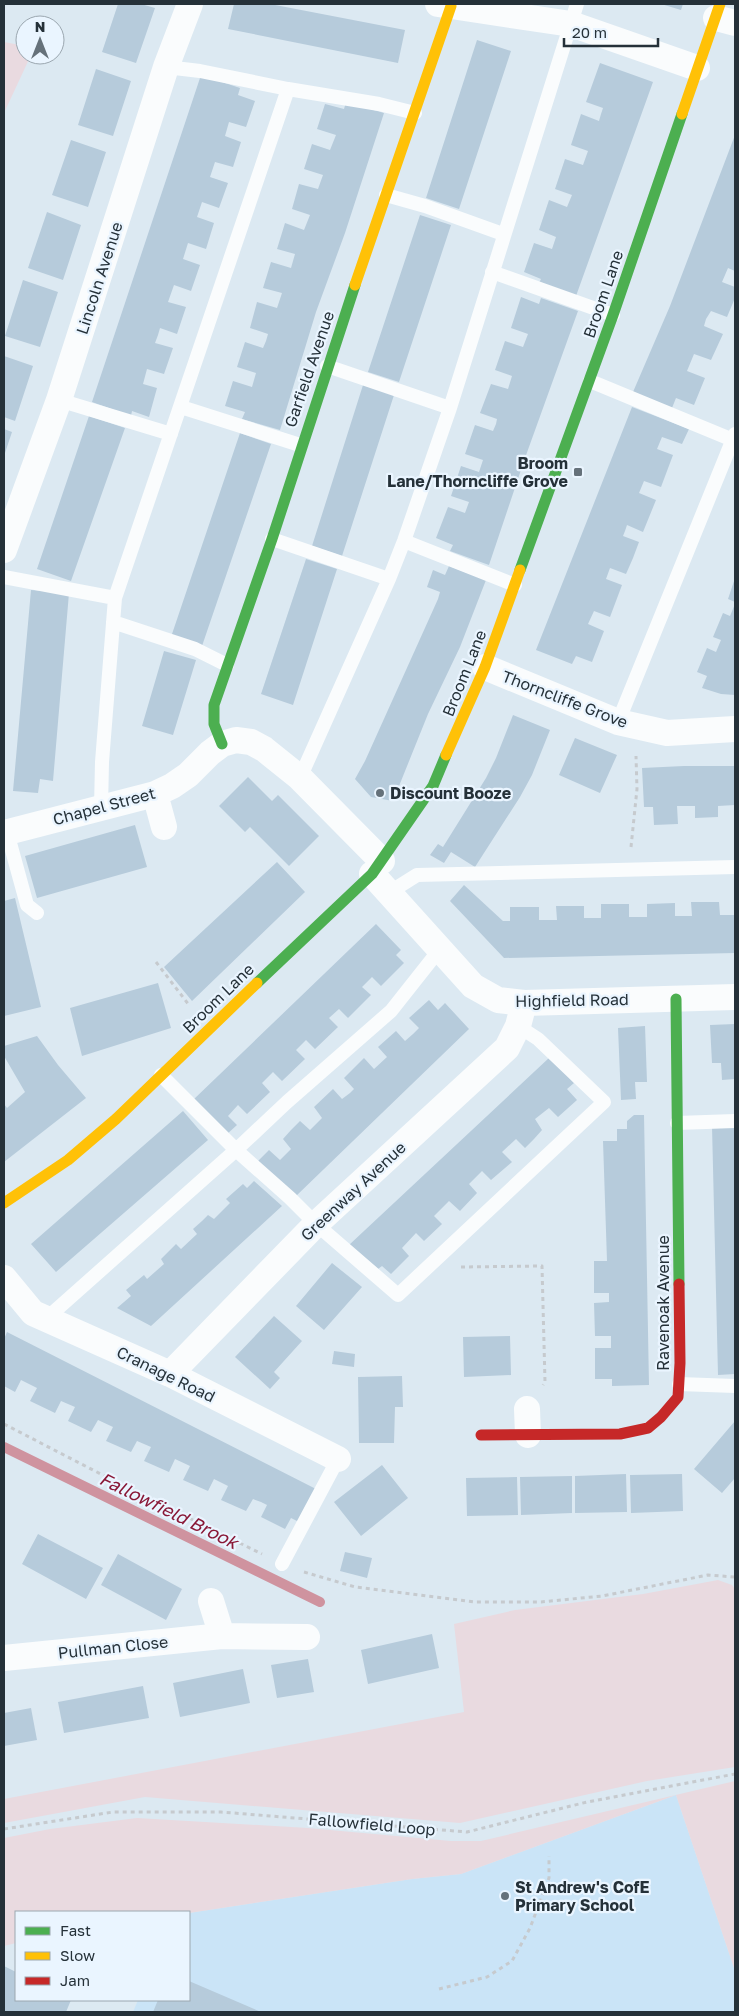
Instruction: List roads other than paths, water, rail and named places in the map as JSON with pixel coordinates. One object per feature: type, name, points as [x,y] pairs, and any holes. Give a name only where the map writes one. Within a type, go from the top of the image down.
[{"type":"main road","name":"Garfield Avenue","points":[[222,744],[214,724],[214,705],[272,539],[327,366],[415,113],[445,5]]},
{"type":"main road","name":"Broom Lane","points":[[4,1203],[68,1160],[116,1119],[161,1075],[381,876],[433,786],[485,668],[590,381],[697,68],[724,15]]},
{"type":"main road","name":"Ravenoak Avenue","points":[[481,1435],[620,1434],[648,1428],[661,1418],[678,1397],[680,1363],[676,999]]},
{"type":"street","name":"Lincoln Avenue","points":[[4,550],[59,400],[166,67],[190,4]]},
{"type":"street","points":[[445,5],[574,14],[697,68]]},
{"type":"street","name":"Thorncliffe Grove","points":[[485,668],[627,724],[667,733],[735,729]]},
{"type":"street","points":[[222,744],[236,740],[250,742],[264,749],[300,778],[381,876]]},
{"type":"street","name":"Chapel Street","points":[[5,833],[155,794],[172,786],[222,744]]},
{"type":"street","points":[[155,794],[164,826]]},
{"type":"street","name":"Highfield Road","points":[[381,876],[440,949],[473,986],[521,1015],[676,999],[735,997]]},
{"type":"street","name":"Greenway Avenue","points":[[170,1374],[316,1224],[506,1048],[521,1015]]},
{"type":"street","name":"Cranage Road","points":[[4,1278],[33,1313],[48,1318],[170,1374],[338,1459]]},
{"type":"street","points":[[527,1408],[528,1435]]},
{"type":"street","points":[[211,1601],[222,1636]]},
{"type":"street","name":"Pullman Close","points":[[4,1658],[222,1636],[307,1637]]},
{"type":"lane","points":[[300,778],[389,579],[404,541],[450,408],[503,234],[574,14]]},
{"type":"lane","points":[[166,67],[200,71],[288,89],[379,104],[415,113]]},
{"type":"lane","points":[[101,808],[102,762],[115,598],[288,89]]},
{"type":"lane","points":[[386,195],[425,206],[503,234]]},
{"type":"lane","points":[[492,272],[613,315]]},
{"type":"lane","points":[[327,366],[450,408]]},
{"type":"lane","points":[[590,381],[734,437],[627,724]]},
{"type":"lane","points":[[59,400],[171,434]]},
{"type":"lane","points":[[181,407],[300,446]]},
{"type":"lane","points":[[272,539],[389,579]]},
{"type":"lane","points":[[404,541],[515,585]]},
{"type":"lane","points":[[4,577],[115,598]]},
{"type":"lane","points":[[113,622],[195,649],[227,665]]},
{"type":"lane","points":[[5,833],[27,905],[37,913]]},
{"type":"lane","points":[[381,876],[735,867]]},
{"type":"lane","points":[[48,1318],[287,1102],[391,1011],[440,949]]},
{"type":"lane","points":[[161,1075],[236,1150],[316,1224],[398,1295],[604,1102],[538,1039],[521,1015]]},
{"type":"lane","points":[[677,1123],[735,1122]]},
{"type":"lane","points":[[679,1384],[735,1386]]},
{"type":"lane","points":[[282,1564],[338,1459]]},
{"type":"waterway","name":"Fallowfield Brook","points":[[4,1447],[320,1602]]},
{"type":"place","name":"Broom Lane/Thorncliffe Grove","points":[[578,472]]},
{"type":"place","name":"Discount Booze","points":[[380,793]]},
{"type":"place","name":"St Andrew's CofE Primary School","points":[[505,1896]]}]
